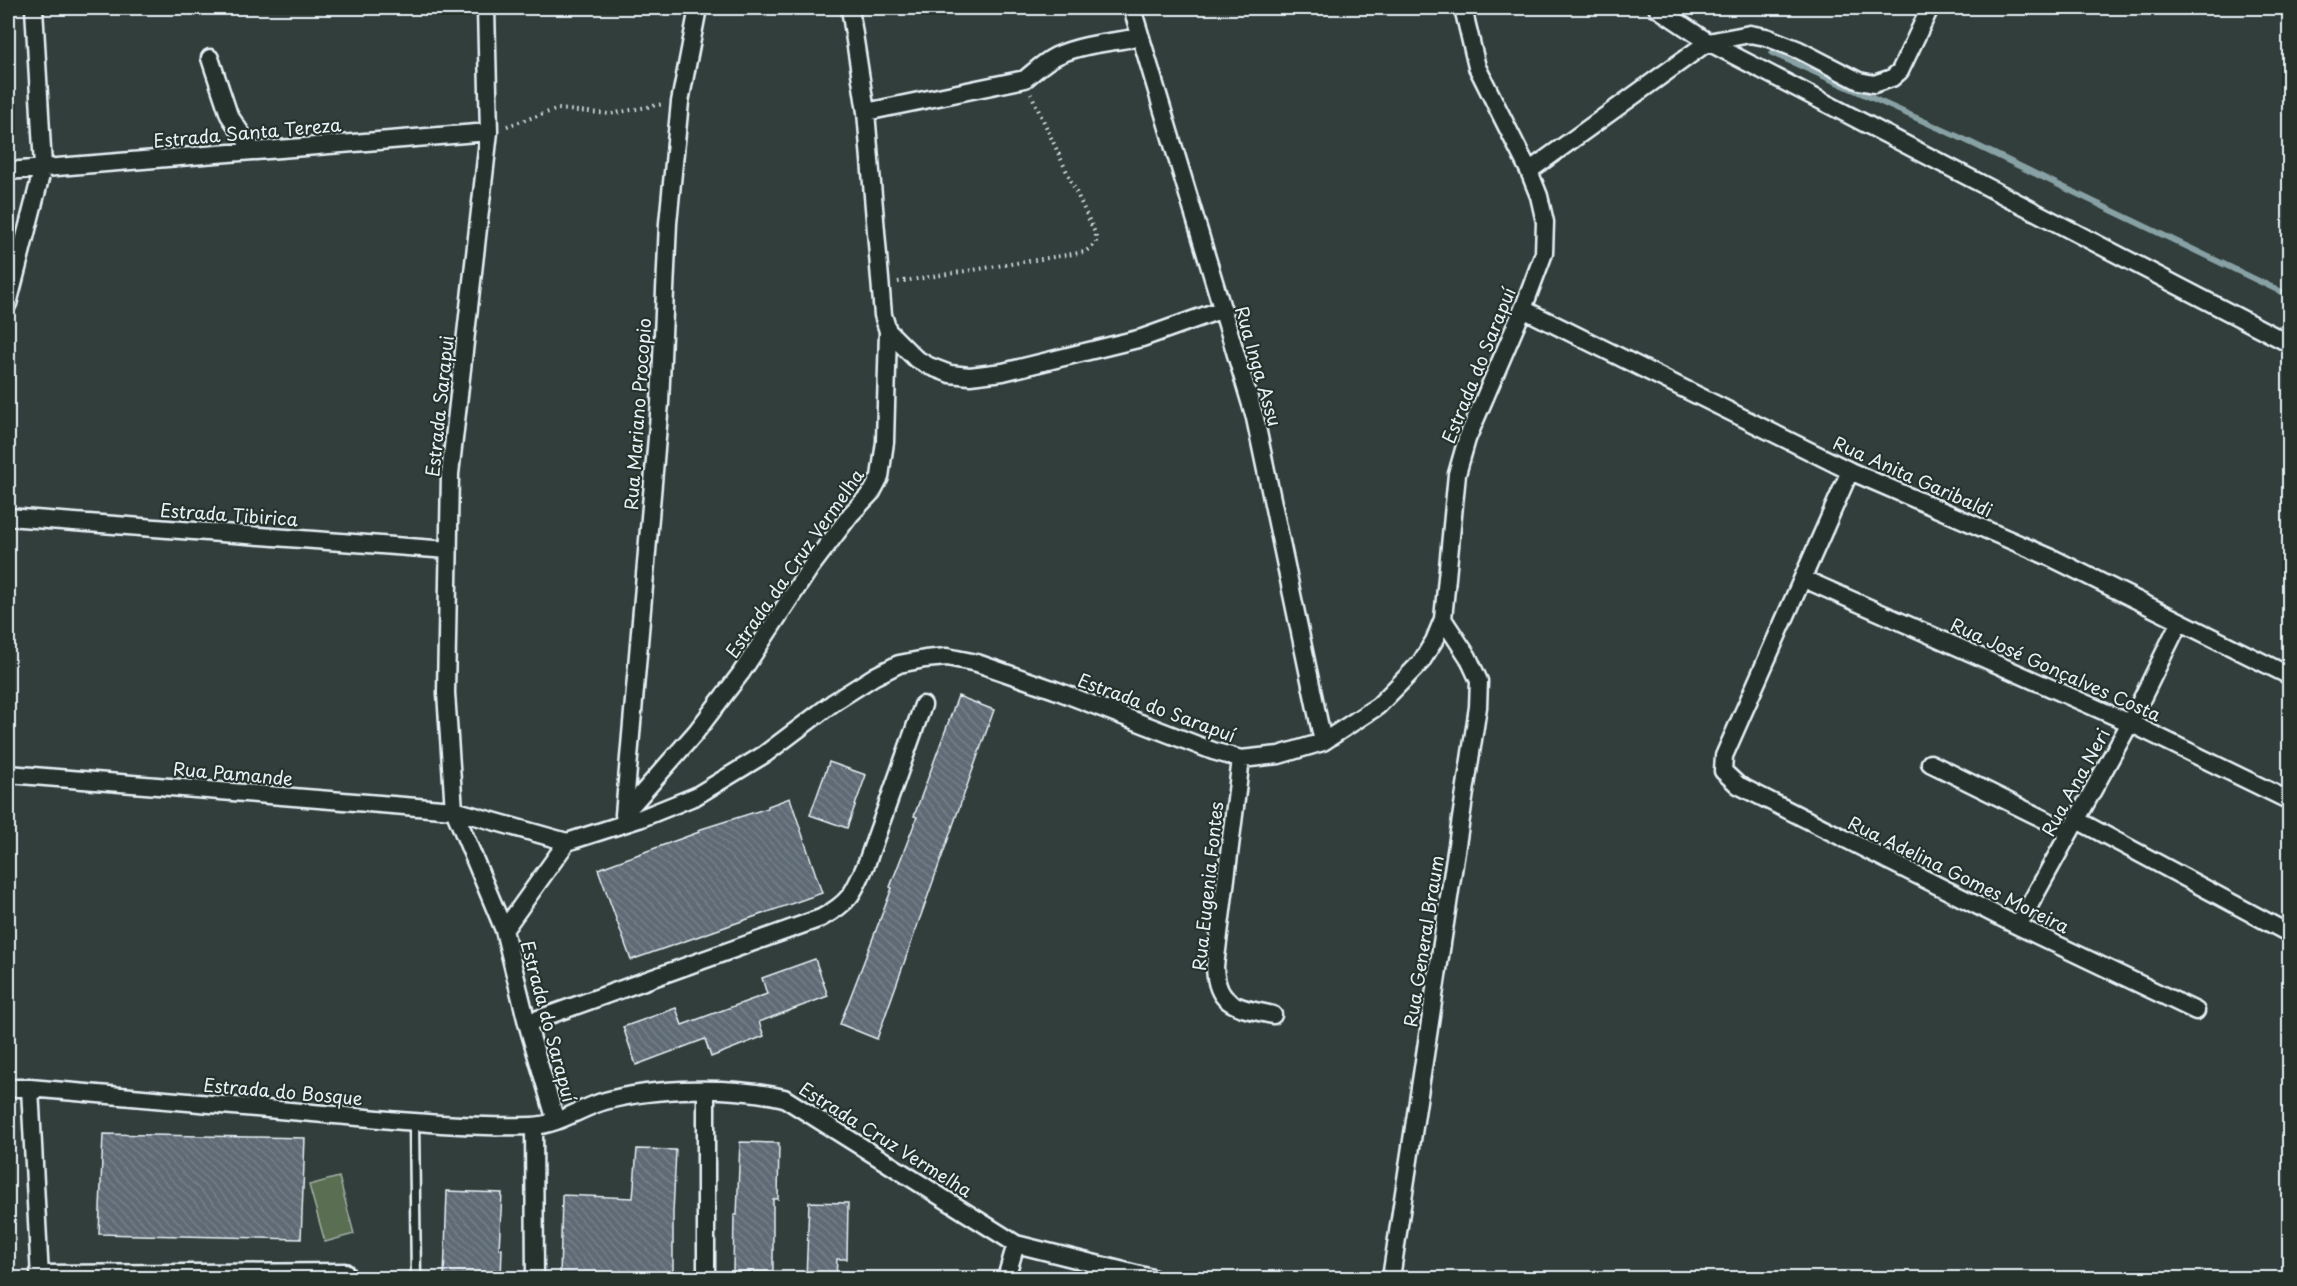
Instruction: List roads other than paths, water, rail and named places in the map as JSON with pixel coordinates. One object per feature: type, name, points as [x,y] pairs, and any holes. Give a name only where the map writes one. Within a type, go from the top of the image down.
[{"type":"street","points":[[8,304],[44,168],[34,8]]},
{"type":"street","name":"Estrada Sarapui","points":[[454,810],[446,693],[450,474],[489,132],[486,8]]},
{"type":"street","name":"Rua Mariano Procopio","points":[[623,820],[660,403],[668,223],[680,102],[698,8]]},
{"type":"street","name":"Estrada da Cruz Vermelha","points":[[623,820],[722,699],[810,568],[851,514],[872,492],[880,477],[885,442],[888,331],[883,315],[866,112],[850,8]]},
{"type":"street","name":"Rua Inga Assu","points":[[1132,8],[1255,418],[1323,742]]},
{"type":"street","name":"Estrada do Sarapuí","points":[[504,930],[567,842],[623,820],[696,796],[757,759],[834,702],[874,676],[899,664],[947,657],[977,663],[1241,759],[1279,755],[1323,742],[1378,706],[1421,662],[1434,641],[1443,619],[1457,474],[1471,429],[1523,309],[1544,253],[1545,222],[1539,196],[1529,171],[1477,67],[1463,8]]},
{"type":"street","points":[[1657,8],[1708,42],[2289,344]]},
{"type":"street","points":[[1529,171],[1708,42],[1750,34],[1766,37],[1799,50],[1859,81],[1874,84],[1892,78],[1900,71],[1930,8]]},
{"type":"street","points":[[866,112],[1025,79],[1058,55],[1076,49],[1141,37]]},
{"type":"street","points":[[210,58],[229,115],[253,151]]},
{"type":"street","name":"Estrada Santa Tereza","points":[[8,171],[489,132]]},
{"type":"street","points":[[888,331],[915,358],[929,366],[950,374],[970,376],[1003,372],[1142,338],[1223,309]]},
{"type":"street","name":"Rua Anita Garibaldi","points":[[1523,309],[1850,471],[2054,559],[2289,676]]},
{"type":"street","points":[[1804,579],[1850,471]]},
{"type":"street","name":"Estrada Tibirica","points":[[8,517],[448,550]]},
{"type":"street","name":"Rua José Gonçalves Costa","points":[[1804,579],[2130,723],[2289,801]]},
{"type":"street","name":"Rua Adelina Gomes Moreira","points":[[1804,579],[1724,756],[1723,771],[1738,785],[2018,926],[2196,1011]]},
{"type":"street","name":"Rua General Braum","points":[[1391,1278],[1478,707],[1479,681],[1468,657],[1443,619]]},
{"type":"street","name":"Rua Ana Neri","points":[[2018,926],[2130,723],[2179,622]]},
{"type":"street","points":[[527,1023],[821,918],[838,909],[847,901],[856,887],[867,862],[923,705]]},
{"type":"street","name":"Rua Eugenia Fontes","points":[[1241,759],[1215,979],[1222,997],[1231,1005],[1273,1015]]},
{"type":"street","points":[[1930,762],[2073,826],[2289,933]]},
{"type":"street","name":"Rua Pamande","points":[[8,774],[454,810]]},
{"type":"street","points":[[454,810],[567,842]]},
{"type":"street","name":"Estrada do Sarapuí","points":[[454,810],[504,930],[527,1023],[556,1121]]},
{"type":"street","name":"Estrada do Bosque","points":[[8,1088],[30,1088],[414,1122],[534,1126],[556,1121]]},
{"type":"street","points":[[30,1088],[39,1276],[345,1272]]},
{"type":"street","points":[[706,1090],[706,1278]]},
{"type":"street","name":"Estrada Cruz Vermelha","points":[[556,1121],[582,1108],[632,1094],[706,1090],[760,1092],[784,1098],[1016,1244],[1152,1278]]},
{"type":"street","points":[[534,1126],[535,1278]]},
{"type":"street","points":[[1006,1278],[1016,1244]]},
{"type":"lane","points":[[414,1122],[416,1278]]},
{"type":"waterway","points":[[1772,53],[1961,138],[2290,296]]}]
